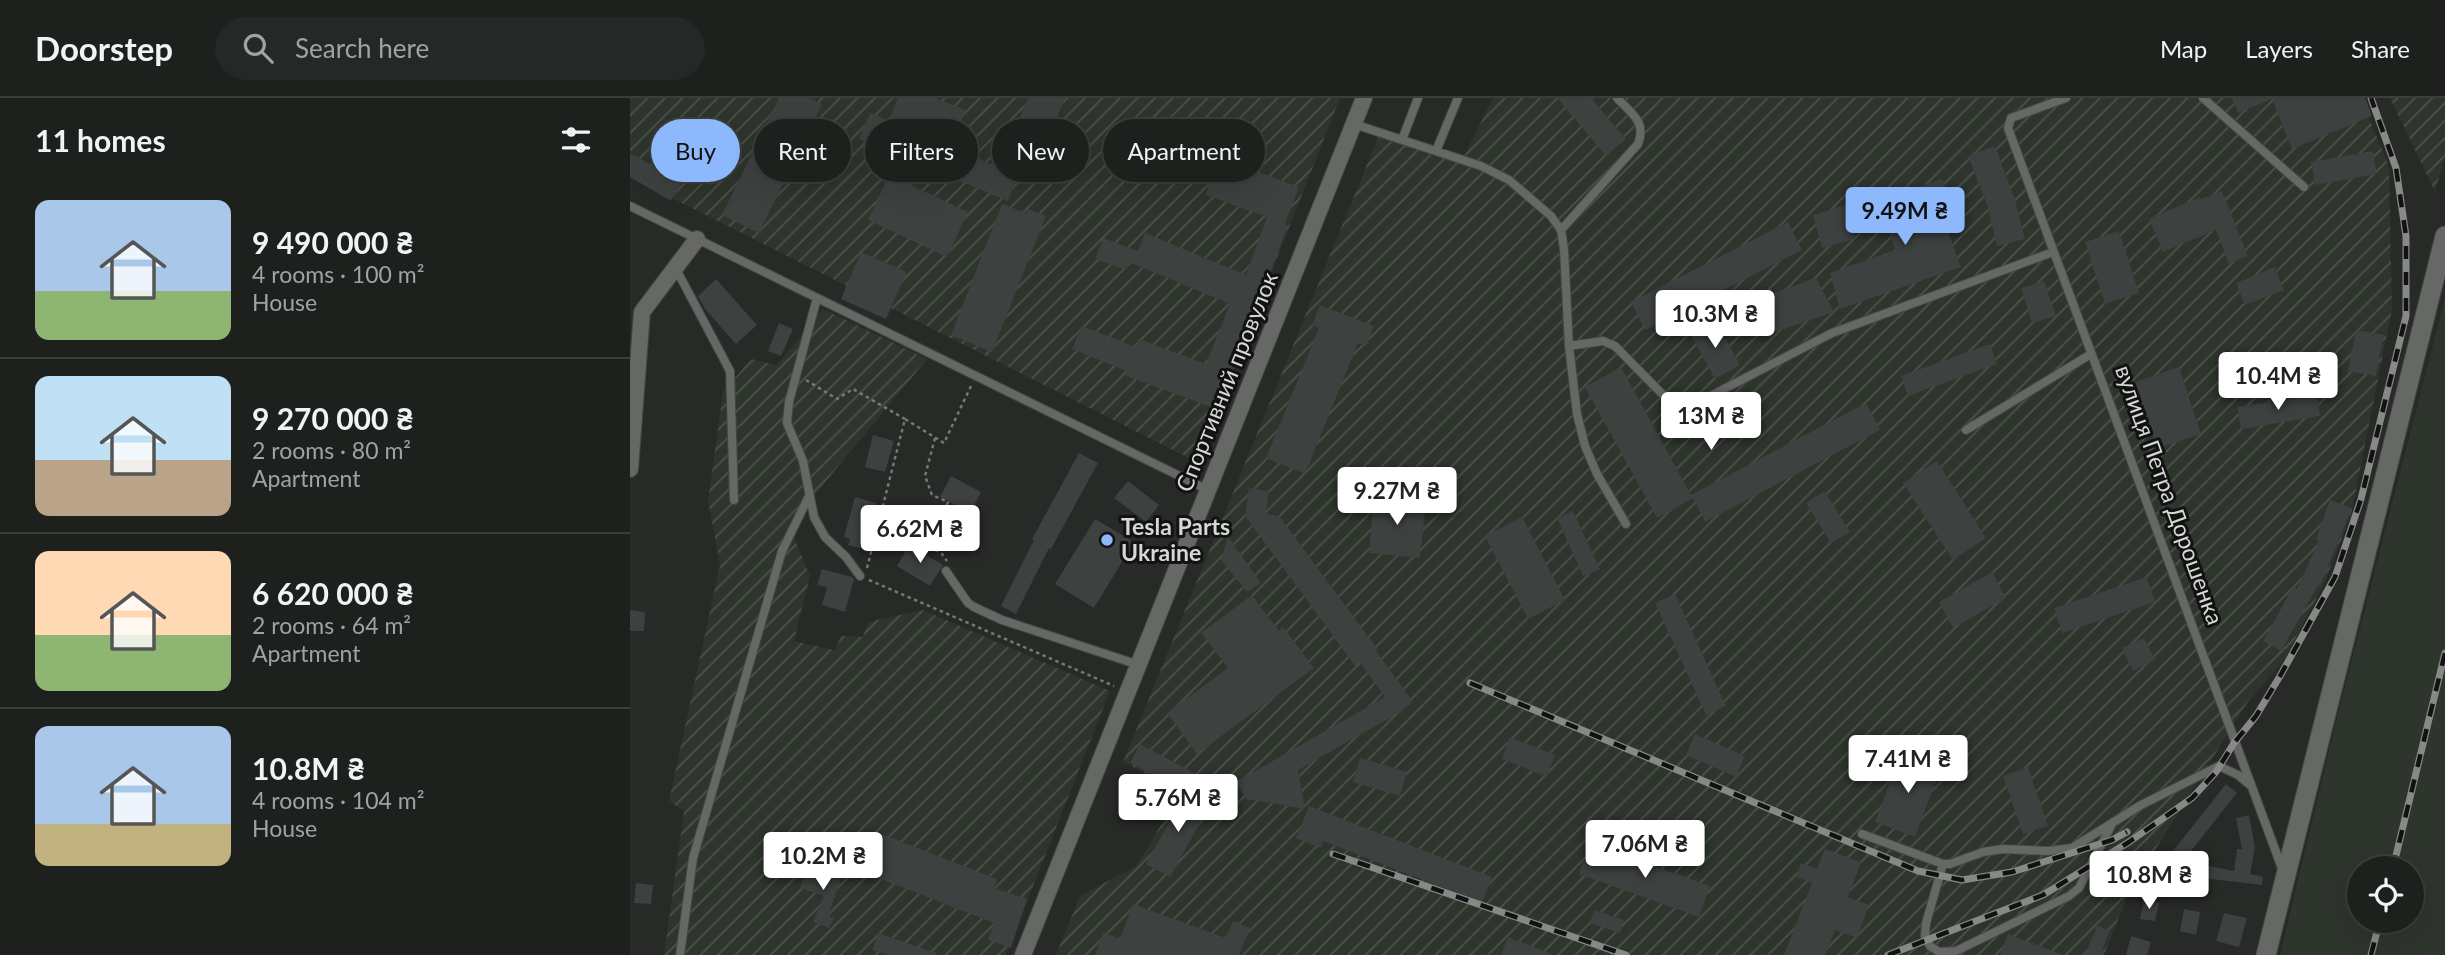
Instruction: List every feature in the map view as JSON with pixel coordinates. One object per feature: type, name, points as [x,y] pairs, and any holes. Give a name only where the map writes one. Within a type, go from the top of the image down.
[{"type":"street","name":"Спортивний провулок","points":[[1023,955],[1364,98]]},
{"type":"street","points":[[2266,955],[2445,236]]},
{"type":"street","points":[[630,469],[642,312],[696,239]]},
{"type":"lane","points":[[1402,140],[1418,98]]},
{"type":"lane","points":[[1436,151],[1458,98]]},
{"type":"lane","points":[[1560,230],[1637,144],[1642,133],[1638,121],[1618,98]]},
{"type":"lane","name":"вулиця Петра Дорошенка","points":[[2066,98],[2011,118],[2008,128],[2286,877]]},
{"type":"lane","points":[[2203,98],[2304,187]]},
{"type":"lane","points":[[1354,124],[1481,166],[1509,180],[1551,216],[1560,230],[1577,414],[1585,446],[1597,474],[1626,524]]},
{"type":"lane","points":[[630,206],[1208,490]]},
{"type":"lane","points":[[1569,346],[1603,341],[1615,346],[1672,404],[1695,404],[1832,333],[2053,252]]},
{"type":"lane","points":[[676,267],[730,371],[734,500]]},
{"type":"lane","points":[[817,298],[786,424],[803,461],[814,517],[825,537],[846,557],[860,576]]},
{"type":"lane","points":[[1966,430],[2091,354]]},
{"type":"lane","points":[[680,955],[693,858],[782,551],[809,496]]},
{"type":"lane","points":[[946,571],[968,603],[1002,620],[1139,665]]},
{"type":"lane","points":[[1862,834],[1943,864],[1950,864],[1983,852],[2003,849],[2072,848],[2141,805],[2219,766],[2238,775],[2251,786]]},
{"type":"lane","points":[[1943,864],[1925,930],[1930,946],[1944,953],[1956,951],[2069,896],[2079,888],[2114,821]]},
{"type":"path","points":[[797,373],[837,399],[853,389],[944,443],[975,376]]},
{"type":"path","points":[[905,419],[864,578],[1128,692]]},
{"type":"path","points":[[928,545],[948,502],[932,495],[925,476],[934,438]]},
{"type":"path","points":[[879,520],[942,554],[947,562],[946,571]]},
{"type":"shaded area","points":[[630,98],[1340,98],[1197,462],[630,177]]},
{"type":"shaded area","points":[[1493,98],[2361,98],[2389,167],[2392,309],[2351,515],[2325,582],[2285,659],[2247,703],[2130,890],[2104,955],[1056,955],[1080,896],[1136,866],[1181,792],[1123,762],[1379,135],[1461,162]]},
{"type":"shaded area","points":[[2390,98],[2445,98],[2445,155],[2435,192]]},
{"type":"shaded area","points":[[2445,298],[2445,955],[2280,955],[2337,718]]},
{"type":"shaded area","points":[[823,309],[927,359],[789,526],[810,576],[794,641],[835,650],[841,636],[863,637],[868,622],[923,610],[1110,691],[1006,955],[664,955],[684,811],[669,801],[720,565],[708,501],[723,392],[751,359],[777,365]]},
{"type":"building","points":[[779,98],[809,98],[822,104],[815,119],[769,119]]},
{"type":"building","points":[[898,98],[935,98],[966,110],[962,119],[890,119]]},
{"type":"building","points":[[1028,98],[1065,98],[1056,119],[1019,119]]},
{"type":"building","points":[[1557,98],[1591,98],[1626,139],[1606,156]]},
{"type":"building","points":[[2232,98],[2365,98],[2372,116],[2292,149],[2272,99],[2238,113]]},
{"type":"building","points":[[870,113],[884,119],[867,119]]},
{"type":"building","points":[[865,125],[865,141],[859,139]]},
{"type":"building","points":[[1995,146],[2014,197],[2025,239],[1997,246],[1987,204],[1968,156]]},
{"type":"building","points":[[754,149],[754,182],[784,182],[759,233],[722,215]]},
{"type":"building","points":[[2373,151],[2377,174],[2315,185],[2311,162]]},
{"type":"building","points":[[630,153],[651,165],[651,182],[682,182],[671,201],[630,177]]},
{"type":"building","points":[[978,158],[992,164],[992,182],[1015,182],[1008,201],[962,182],[978,182]]},
{"type":"building","points":[[1265,174],[1299,187],[1267,281],[1230,371],[1227,371],[1214,408],[1126,376],[1127,371],[1072,349],[1082,326],[1136,347],[1139,339],[1206,364],[1230,304],[1129,262],[1126,270],[1095,259],[1103,238],[1138,251],[1145,233],[1246,275],[1267,217],[1206,195],[1209,185],[1201,182],[1265,182]]},
{"type":"building","points":[[1942,179],[1958,228],[1948,232],[1961,267],[1840,309],[1830,273],[1895,250],[1879,200]]},
{"type":"building","points":[[886,182],[904,182],[968,212],[947,257],[868,220]]},
{"type":"building","points":[[2222,191],[2248,256],[2229,264],[2216,230],[2163,252],[2149,219],[2200,197],[2201,199]]},
{"type":"building","points":[[1002,204],[1026,213],[1028,209],[1046,216],[992,352],[951,335]]},
{"type":"building","points":[[1845,205],[1855,239],[1822,248],[1813,215]]},
{"type":"building","points":[[1788,222],[1802,250],[1645,330],[1631,302]]},
{"type":"building","points":[[2119,231],[2139,293],[2105,304],[2085,242]]},
{"type":"building","points":[[861,252],[907,272],[886,319],[841,299]]},
{"type":"building","points":[[2275,267],[2284,290],[2245,305],[2236,283]]},
{"type":"building","points":[[1816,278],[1834,312],[1775,332],[1763,297]]},
{"type":"building","points":[[716,279],[757,325],[736,344],[705,309],[698,296]]},
{"type":"building","points":[[2044,281],[2056,316],[2032,323],[2021,288]]},
{"type":"building","points":[[1320,305],[1374,326],[1366,346],[1358,343],[1305,474],[1266,458],[1319,328],[1312,325]]},
{"type":"building","points":[[1716,322],[1740,365],[1715,379],[1691,335]]},
{"type":"building","points":[[779,323],[793,329],[781,356],[768,351]]},
{"type":"building","points":[[2356,330],[2384,335],[2376,376],[2348,371]]},
{"type":"building","points":[[1990,344],[1997,364],[1908,396],[1901,376]]},
{"type":"building","points":[[1621,367],[1691,495],[1866,403],[1880,430],[1705,522],[1693,498],[1657,518],[1585,387]]},
{"type":"building","points":[[2179,367],[2201,434],[2157,449],[2135,382]]},
{"type":"building","points":[[2317,395],[2320,416],[2241,429],[2237,407]]},
{"type":"building","points":[[873,435],[894,441],[885,472],[865,467]]},
{"type":"building","points":[[1079,453],[1098,463],[1051,549],[1049,548],[1016,614],[1001,606],[1034,540],[1032,539]]},
{"type":"building","points":[[1937,461],[1986,538],[1953,560],[1903,483]]},
{"type":"building","points":[[951,476],[981,492],[970,513],[940,497]]},
{"type":"building","points":[[1128,481],[1159,505],[1146,522],[1114,498]]},
{"type":"building","points":[[1249,488],[1269,491],[1266,514],[1279,516],[1413,702],[1298,770],[1305,809],[1246,799],[1236,782],[1385,697],[1360,663],[1355,666],[1245,516]]},
{"type":"building","points":[[1824,491],[1850,532],[1831,543],[1806,503]]},
{"type":"building","points":[[855,497],[876,503],[864,549],[848,545],[850,539],[844,537]]},
{"type":"building","points":[[1374,497],[1426,502],[1420,558],[1369,553]]},
{"type":"building","points":[[2330,500],[2352,508],[2320,586],[2318,585],[2281,651],[2263,641],[2293,587],[2297,589],[2319,540],[2316,539]]},
{"type":"building","points":[[1573,511],[1600,569],[1583,576],[1557,518]]},
{"type":"building","points":[[1522,517],[1565,600],[1528,619],[1485,536]]},
{"type":"building","points":[[1095,519],[1134,542],[1094,608],[1055,584]]},
{"type":"building","points":[[1228,537],[1261,583],[1247,592],[1221,560]]},
{"type":"building","points":[[909,545],[943,565],[930,586],[897,566]]},
{"type":"building","points":[[822,569],[854,579],[845,612],[822,605],[827,587],[817,585]]},
{"type":"building","points":[[1992,572],[2006,598],[1953,628],[1939,602]]},
{"type":"building","points":[[2147,577],[2155,602],[2062,633],[2054,608]]},
{"type":"building","points":[[1675,594],[1726,706],[1706,715],[1655,603]]},
{"type":"building","points":[[1252,595],[1279,631],[1283,627],[1314,668],[1197,754],[1167,713],[1228,668],[1201,633]]},
{"type":"building","points":[[630,610],[645,612],[644,631],[630,631]]},
{"type":"building","points":[[2144,638],[2155,660],[2133,671],[2122,648]]},
{"type":"building","points":[[1695,734],[1745,756],[1736,777],[1686,755]]},
{"type":"building","points":[[1510,737],[1555,755],[1547,777],[1502,759]]},
{"type":"building","points":[[1140,744],[1194,773],[1184,792],[1130,763]]},
{"type":"building","points":[[1901,753],[1941,767],[1915,837],[1875,822]]},
{"type":"building","points":[[1360,758],[1407,772],[1400,796],[1353,782]]},
{"type":"building","points":[[2028,767],[2048,826],[2023,834],[2003,776]]},
{"type":"building","points":[[2226,784],[2237,793],[2176,870],[2165,861]]},
{"type":"building","points":[[1187,790],[1211,803],[1170,877],[1146,864]]},
{"type":"building","points":[[1309,806],[1492,877],[1482,903],[1323,841],[1321,848],[1296,838]]},
{"type":"building","points":[[2249,815],[2255,847],[2250,874],[2263,877],[2262,885],[2195,877],[2198,864],[2234,871],[2237,849],[2242,849],[2236,818]]},
{"type":"building","points":[[879,833],[997,879],[994,888],[1027,899],[1011,948],[988,940],[994,923],[863,872]]},
{"type":"building","points":[[1590,843],[1710,886],[1699,917],[1579,874]]},
{"type":"building","points":[[1825,849],[1861,862],[1848,897],[1869,905],[1857,938],[1835,930],[1825,955],[1784,955],[1812,883],[1796,877],[1801,863],[1817,869]]},
{"type":"building","points":[[807,867],[832,875],[835,869],[843,872],[828,916],[834,918],[829,928],[813,922],[824,896],[800,888]]},
{"type":"building","points":[[2154,875],[2171,878],[2169,892],[2151,890]]},
{"type":"building","points":[[636,883],[653,885],[651,904],[634,903]]},
{"type":"building","points":[[2144,900],[2159,903],[2155,921],[2140,919]]},
{"type":"building","points":[[1133,904],[1226,938],[1233,921],[1250,928],[1239,955],[1095,955],[1103,932],[1120,939]]},
{"type":"building","points":[[2184,909],[2200,912],[2196,935],[2180,931]]},
{"type":"building","points":[[1594,910],[1624,920],[1620,933],[1590,923]]},
{"type":"building","points":[[2224,913],[2247,918],[2239,947],[2216,941]]},
{"type":"building","points":[[2097,926],[2110,930],[2100,955],[2085,955]]},
{"type":"building","points":[[878,933],[936,955],[888,955],[872,950]]},
{"type":"building","points":[[2008,934],[2061,954],[2000,955]]},
{"type":"building","points":[[2131,936],[2151,942],[2147,955],[2126,955]]},
{"type":"building","points":[[1508,937],[1551,954],[1551,955],[1501,955]]},
{"type":"railway","points":[[1888,955],[2043,895],[2129,842],[2192,798],[2216,772],[2234,743],[2256,716],[2280,676],[2335,577],[2361,499],[2406,316],[2406,236],[2396,168],[2371,98]]},
{"type":"railway","points":[[2396,856],[2445,653]]},
{"type":"railway","points":[[1470,683],[1918,871],[1962,880],[2012,872],[2112,840],[2127,832]]},
{"type":"railway","points":[[1333,854],[1626,955]]},
{"type":"railway","points":[[2371,955],[2377,933]]},
{"type":"place","name":"Tesla Parts Ukraine","points":[[1107,540]]}]
